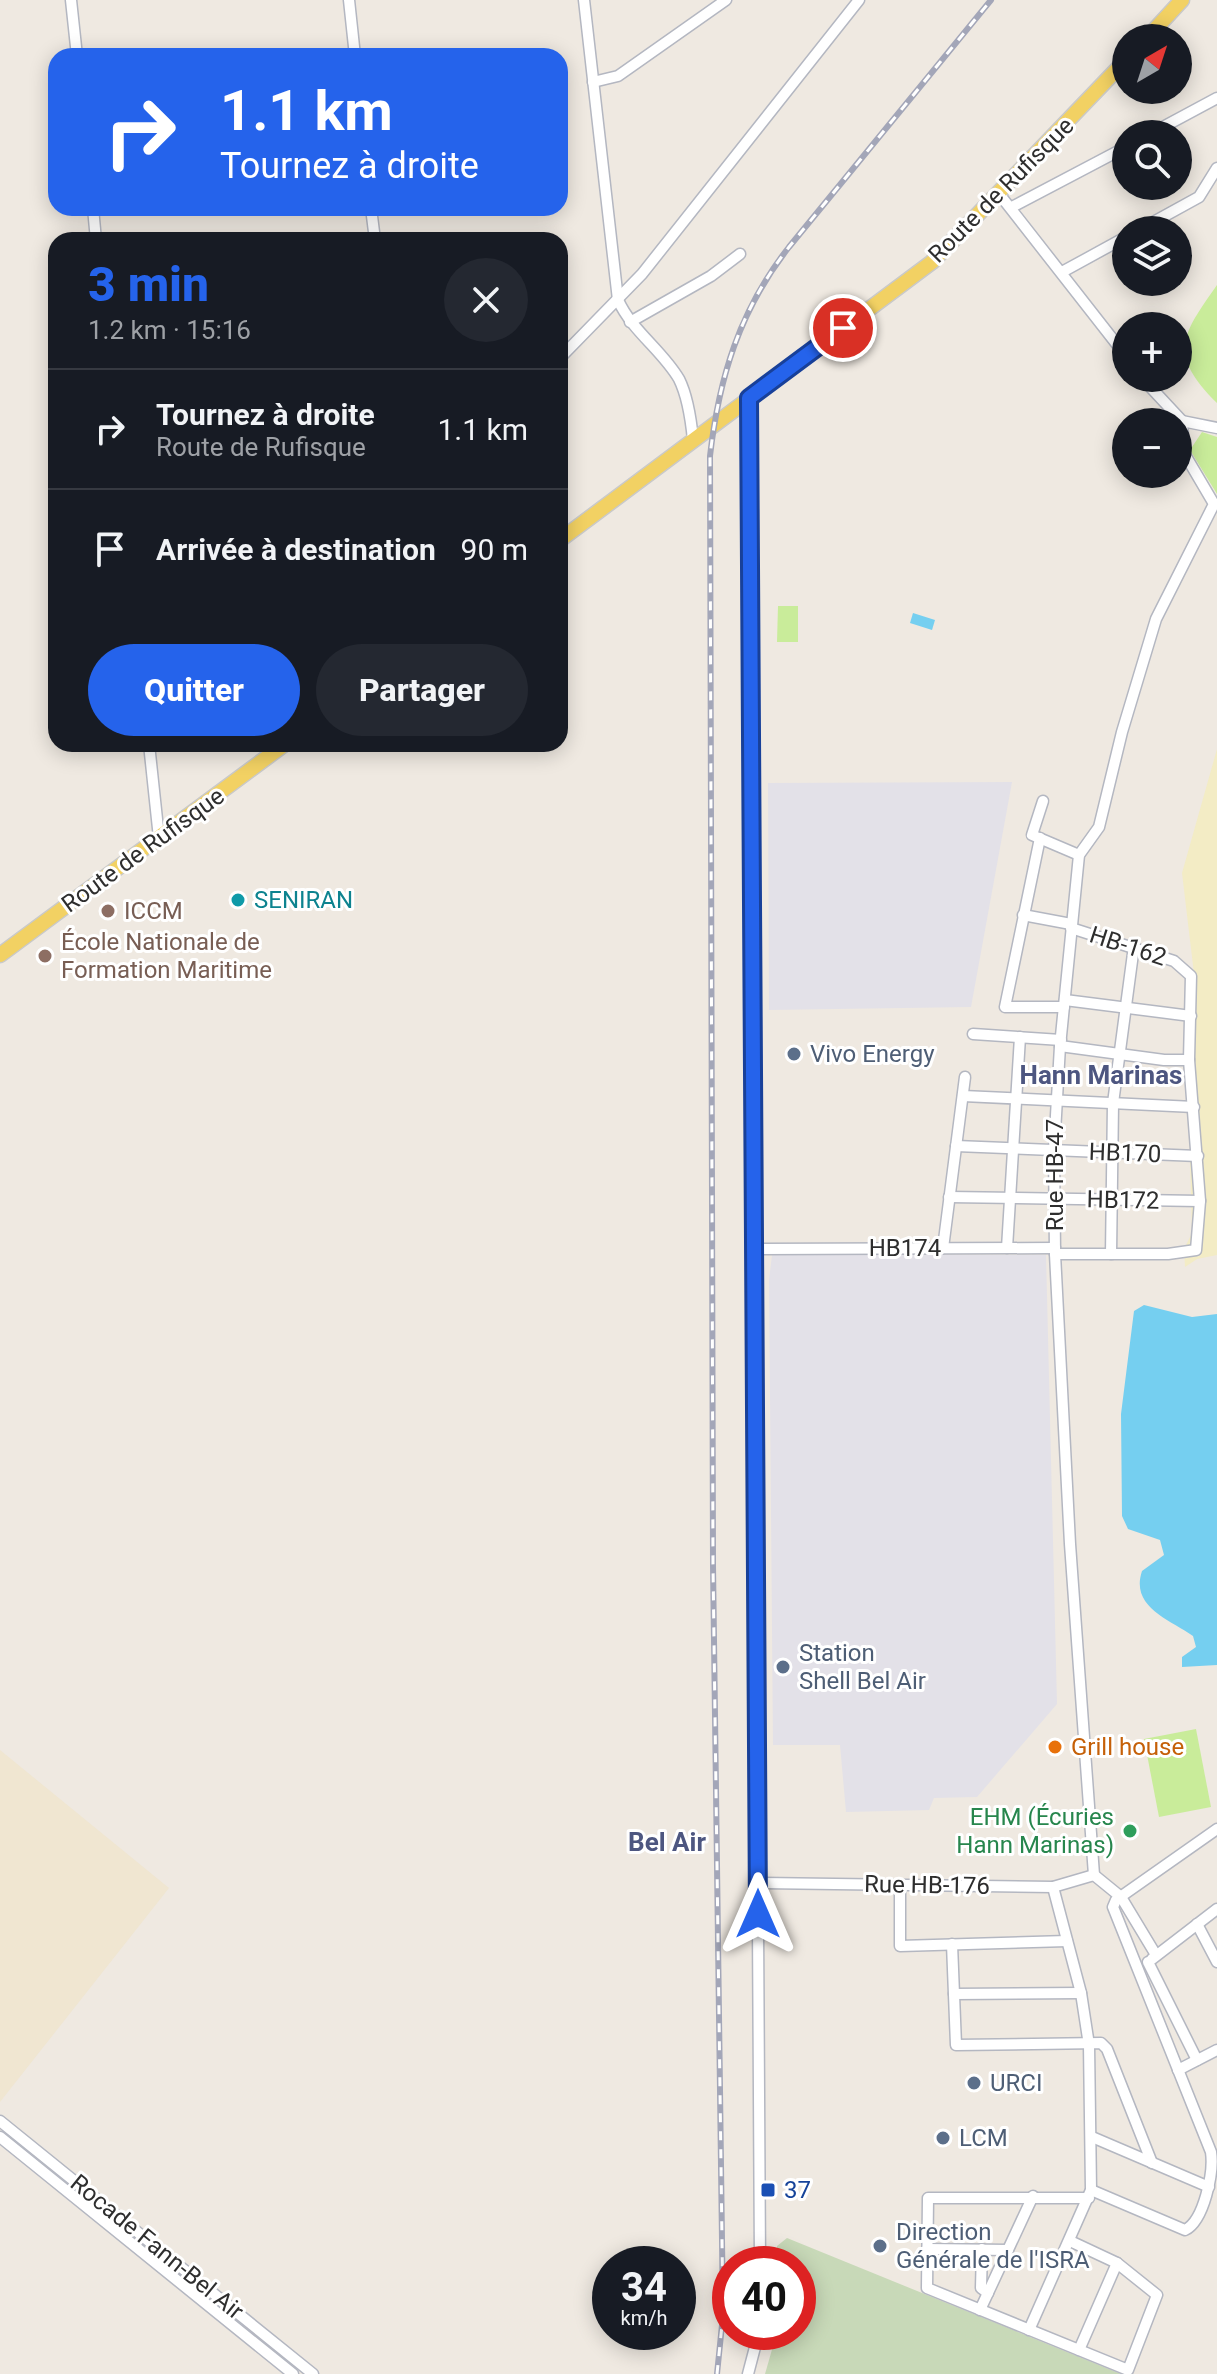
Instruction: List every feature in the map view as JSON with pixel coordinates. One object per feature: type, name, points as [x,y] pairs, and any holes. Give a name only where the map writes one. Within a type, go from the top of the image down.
[{"type":"main road","points":[[1160,24],[1182,0]]},
{"type":"main road","name":"Route de Rufisque","points":[[568,534],[932,262],[1000,195],[1112,75]]},
{"type":"main road","name":"Route de Rufisque","points":[[0,955],[274,752]]},
{"type":"street","points":[[71,0],[76,48]]},
{"type":"street","points":[[349,0],[354,48]]},
{"type":"street","points":[[584,0],[618,300],[630,322],[679,380],[688,404],[693,440]]},
{"type":"street","points":[[593,82],[618,76],[726,0]]},
{"type":"street","points":[[568,350],[618,300],[859,0]]},
{"type":"street","points":[[1176,120],[1217,98]]},
{"type":"street","points":[[1012,207],[1112,154]]},
{"type":"street","points":[[1164,216],[1199,197],[1217,168]]},
{"type":"street","points":[[1000,195],[1112,338]]},
{"type":"street","points":[[1062,272],[1112,245]]},
{"type":"street","points":[[630,322],[711,276],[740,254]]},
{"type":"street","points":[[1155,392],[1170,408]]},
{"type":"street","points":[[749,398],[760,2246]]},
{"type":"street","points":[[1192,423],[1217,428]]},
{"type":"street","points":[[1192,467],[1215,506]]},
{"type":"street","name":"Rue HB-47","points":[[1094,1875],[1070,1544],[1055,1251],[1054,1150],[1064,1004],[1079,855],[1099,827],[1122,732],[1156,619],[1215,506]]},
{"type":"street","points":[[150,752],[159,838]]},
{"type":"street","points":[[1043,801],[1005,1007],[1064,1004],[1125,1007],[1191,1016]]},
{"type":"street","points":[[1036,836],[1079,855]]},
{"type":"street","name":"HB-162","points":[[1023,915],[1134,946],[1187,969],[1193,983],[1189,1060],[1200,1201],[1196,1250]]},
{"type":"street","points":[[1111,1254],[1113,1103],[1134,946]]},
{"type":"street","points":[[973,1034],[1020,1037],[1118,1055],[1189,1060]]},
{"type":"street","points":[[1007,1248],[1020,1037]]},
{"type":"street","points":[[943,1248],[965,1077]]},
{"type":"street","points":[[963,1096],[1194,1107]]},
{"type":"street","name":"HB170","points":[[956,1146],[1198,1156]]},
{"type":"street","name":"HB172","points":[[949,1197],[1200,1201]]},
{"type":"street","name":"HB174","points":[[755,1249],[1007,1248],[1111,1254],[1168,1254],[1196,1250]]},
{"type":"street","points":[[1070,2241],[1117,2263],[1157,2295],[1128,2370],[927,2288],[928,2198],[1090,2194],[1185,2230],[1191,2227],[1209,2187],[1213,2170],[1211,2152],[1113,1907],[1121,1897],[1217,1829]]},
{"type":"street","points":[[1094,1875],[1121,1897],[1197,2060]]},
{"type":"street","name":"Rue HB-176","points":[[758,1883],[1053,1887],[1094,1875]]},
{"type":"street","points":[[900,1885],[900,1946],[1067,1941]]},
{"type":"street","points":[[1029,2330],[1090,2194],[1089,2045],[1081,1993],[1053,1887]]},
{"type":"street","points":[[1138,1971],[1217,1909]]},
{"type":"street","points":[[1197,1924],[1213,1942],[1217,1962]]},
{"type":"street","points":[[952,1944],[958,2046],[1101,2043],[1107,2049],[1152,2163]]},
{"type":"street","points":[[954,1994],[1081,1993]]},
{"type":"street","points":[[1178,2070],[1217,2050]]},
{"type":"street","name":"Rocade Fann-Bel Air","points":[[0,2121],[313,2374]]},
{"type":"street","name":"Rocade Fann-Bel Air","points":[[0,2137],[293,2374]]},
{"type":"street","points":[[1092,2137],[1209,2187]]},
{"type":"street","points":[[980,2310],[1033,2196]]},
{"type":"street","points":[[927,2249],[1008,2250]]},
{"type":"street","points":[[982,2249],[981,2288],[988,2293]]},
{"type":"street","points":[[1079,2350],[1117,2263]]},
{"type":"street","points":[[748,2374],[754,2350]]},
{"type":"shaded area","points":[[1012,782],[971,1007],[769,1010],[768,783]]},
{"type":"shaded area","points":[[772,1255],[1046,1255],[1057,1704],[977,1797],[934,1798],[929,1810],[846,1812],[840,1745],[773,1745],[769,1280]]},
{"type":"shaded area","points":[[0,1750],[169,1888],[0,2102]]},
{"type":"sand","points":[[1217,749],[1217,1255],[1197,1259],[1185,1267],[1184,1249],[1192,1233],[1187,1050],[1194,974],[1182,873]]},
{"type":"green space","points":[[1217,285],[1217,403],[1192,372],[1192,324]]},
{"type":"green space","points":[[1202,432],[1217,437],[1217,494],[1192,453],[1192,447]]},
{"type":"green space","points":[[778,606],[798,606],[798,642],[777,642]]},
{"type":"green space","points":[[1196,1729],[1211,1807],[1159,1817],[1144,1739]]},
{"type":"green space","points":[[787,2238],[807,2246],[777,2246]]},
{"type":"green space","points":[[816,2250],[1121,2374],[765,2374],[772,2350],[816,2350]]},
{"type":"water","points":[[913,613],[935,620],[932,630],[910,623]]},
{"type":"water","points":[[1144,1305],[1192,1317],[1217,1314],[1217,1665],[1182,1667],[1182,1657],[1196,1647],[1193,1636],[1154,1611],[1142,1594],[1140,1583],[1142,1571],[1164,1555],[1160,1540],[1128,1529],[1122,1516],[1121,1414],[1134,1311]]},
{"type":"railway","points":[[717,2374],[723,2315],[713,1565],[710,456],[719,399],[734,346],[772,271],[991,0]]},
{"type":"place","name":"SENIRAN","points":[[238,900]]},
{"type":"place","name":"ICCM","points":[[108,911]]},
{"type":"place","name":"École Nationale de Formation Maritime","points":[[45,956]]},
{"type":"place","name":"Vivo Energy","points":[[794,1054]]},
{"type":"place","name":"Station Shell Bel Air","points":[[783,1667]]},
{"type":"place","name":"Grill house","points":[[1055,1747]]},
{"type":"place","name":"EHM (Écuries Hann Marinas)","points":[[1130,1831]]},
{"type":"place","name":"URCI","points":[[974,2083]]},
{"type":"place","name":"LCM","points":[[943,2138]]},
{"type":"place","name":"37","points":[[768,2190]]},
{"type":"place","name":"Direction Générale de l'ISRA","points":[[880,2246]]},
{"type":"district","name":"Hann Marinas","points":[[1101,1075]]},
{"type":"district","name":"Bel Air","points":[[667,1842]]},
{"type":"route","points":[[758,1914],[749,398],[843,328]]}]
